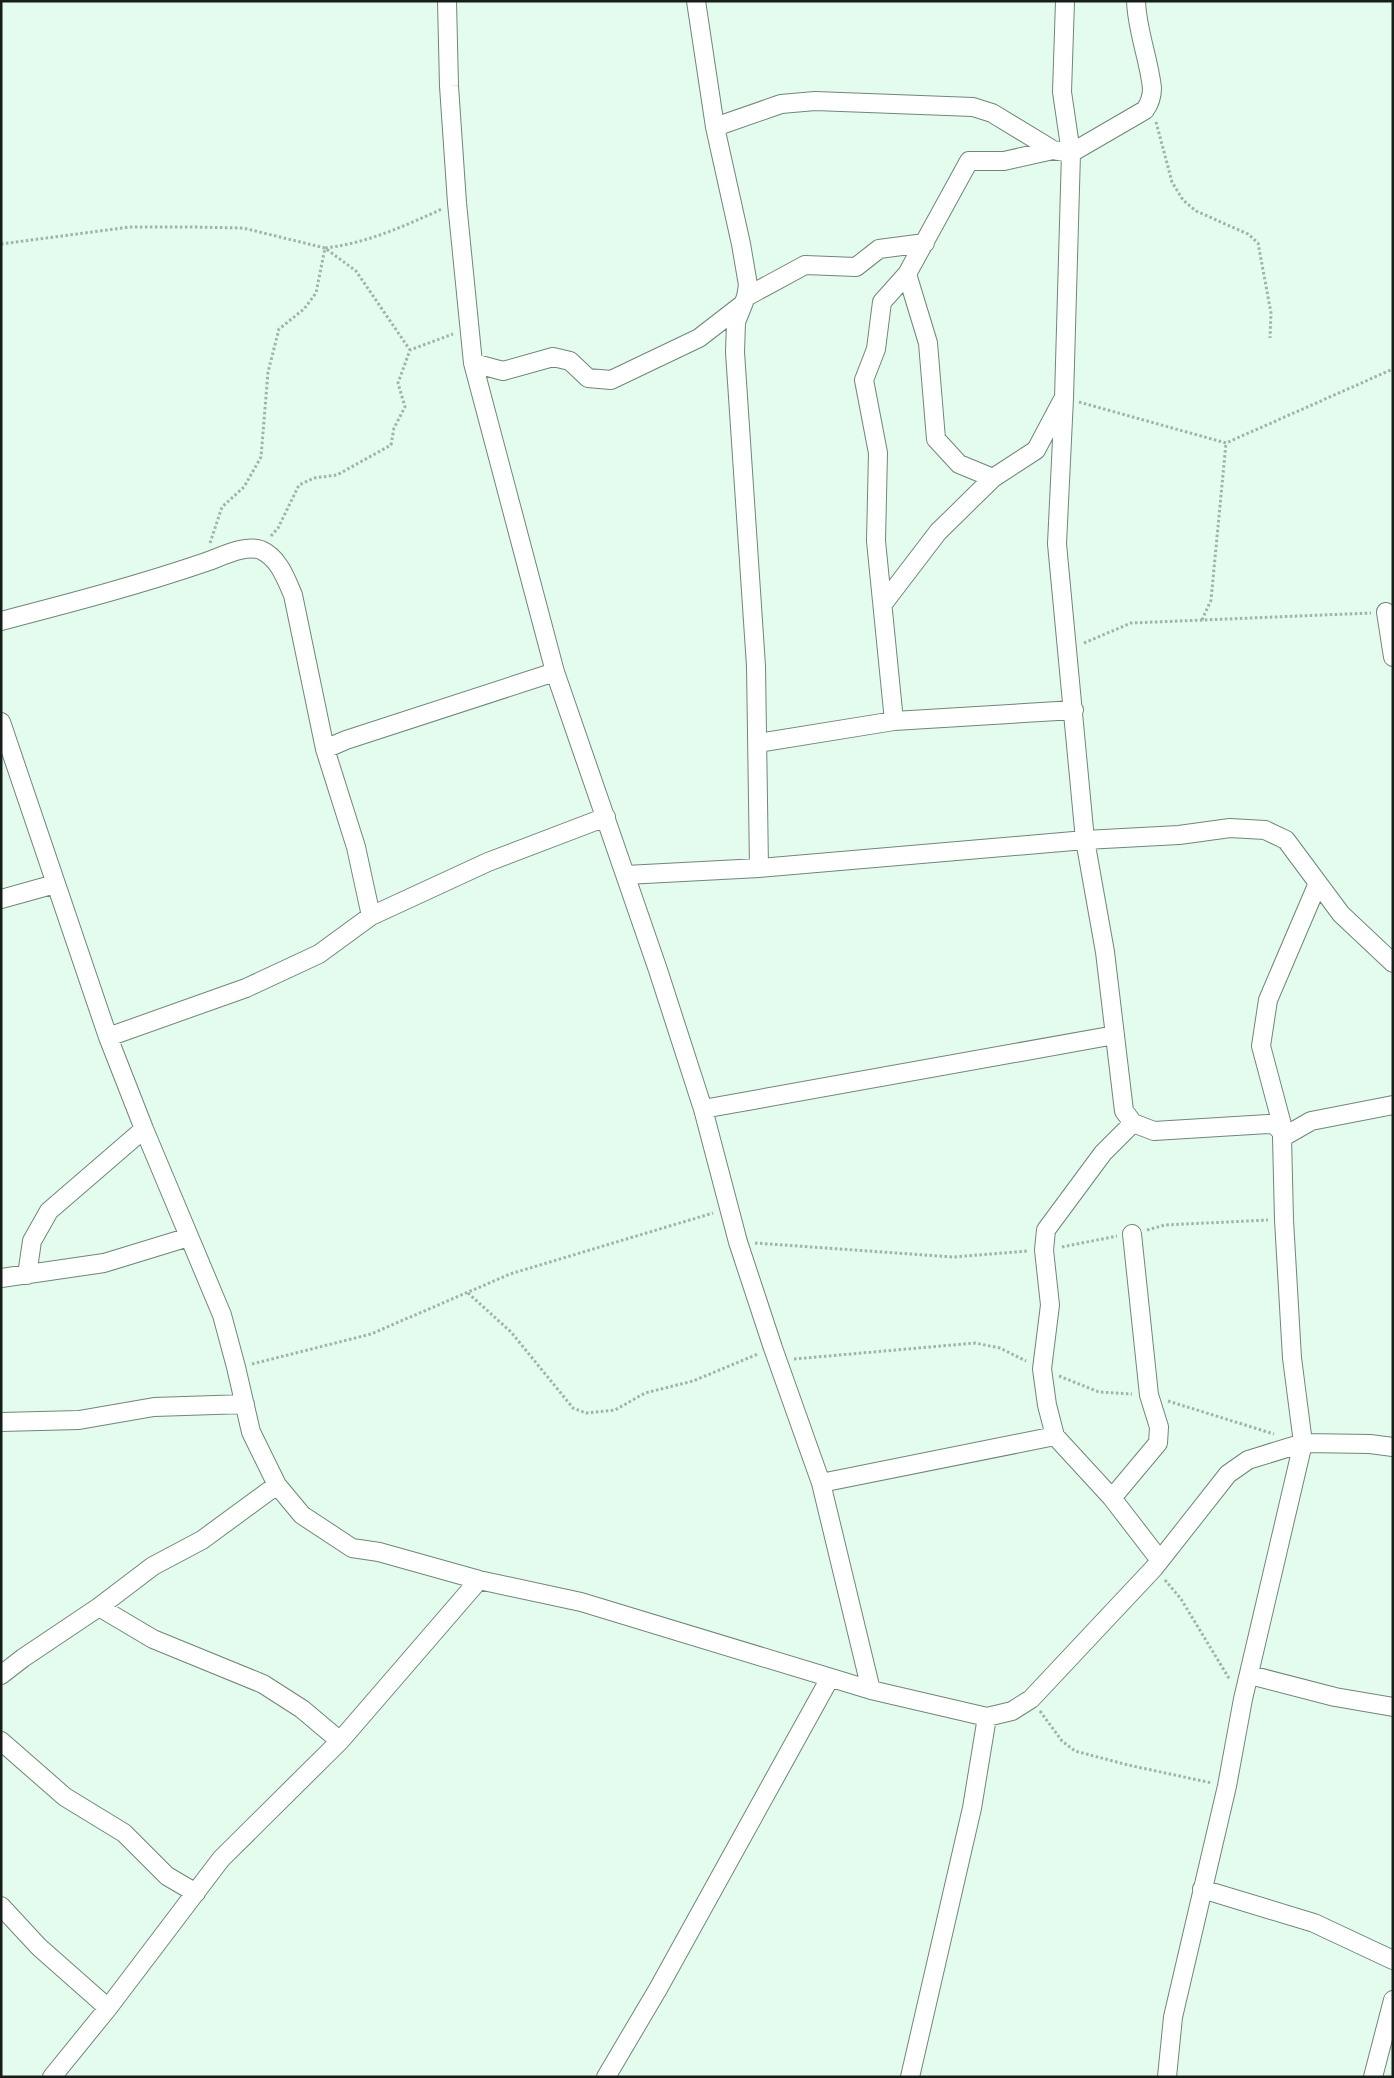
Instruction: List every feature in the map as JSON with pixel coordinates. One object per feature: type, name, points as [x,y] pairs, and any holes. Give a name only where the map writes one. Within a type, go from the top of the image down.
[{"type":"street","points":[[447,1],[449,86],[457,203],[473,363],[555,672],[626,875],[703,1109],[738,1242],[821,1483],[871,1690]]},
{"type":"street","points":[[696,1],[715,128],[741,244],[748,285],[745,301],[736,322],[735,352],[756,666],[759,868]]},
{"type":"street","points":[[1065,1],[1062,92],[1071,153],[1064,398],[1057,544],[1085,840],[1105,952],[1124,1111],[1132,1123],[1154,1132],[1268,1124],[1275,1125],[1285,1136]]},
{"type":"street","points":[[715,128],[781,104],[816,101],[973,107],[992,113],[1053,150],[1071,153],[1145,110],[1150,102],[1152,89],[1136,1]]},
{"type":"street","points":[[894,721],[876,541],[878,453],[864,380],[876,349],[882,302],[907,274],[969,160],[1004,161],[1053,150]]},
{"type":"street","points":[[473,363],[503,371],[553,357],[570,361],[588,378],[611,380],[699,338],[745,301],[805,265],[856,267],[878,249],[925,243]]},
{"type":"street","points":[[907,274],[928,342],[936,439],[959,464],[993,478]]},
{"type":"street","points":[[883,604],[938,532],[993,478],[1036,450],[1064,398]]},
{"type":"street","points":[[1,621],[140,584],[240,550],[259,550],[271,556],[283,572],[293,595],[325,749],[356,847],[371,916]]},
{"type":"street","points":[[1386,612],[1393,657]]},
{"type":"street","points":[[325,749],[346,740],[555,672]]},
{"type":"street","points":[[758,743],[894,721],[1074,710]]},
{"type":"street","points":[[1,722],[108,1037],[188,1237],[222,1315],[251,1432],[276,1485],[302,1514],[352,1548],[379,1552],[479,1580],[580,1602],[871,1690],[987,1717],[1012,1711],[1031,1699],[1157,1563],[1228,1474],[1248,1460],[1303,1443],[1370,1444],[1393,1447]]},
{"type":"street","points":[[108,1037],[246,988],[319,954],[371,916],[488,862],[606,816]]},
{"type":"street","points":[[626,875],[759,868],[1085,840],[1179,835],[1230,828],[1265,830],[1286,840],[1341,914],[1393,963]]},
{"type":"street","points":[[1285,1136],[1261,1046],[1268,1000],[1318,883]]},
{"type":"street","points":[[1,899],[55,884]]},
{"type":"street","points":[[703,1109],[1115,1035]]},
{"type":"street","points":[[1167,2077],[1173,2016],[1227,1786],[1243,1699],[1303,1443],[1292,1358],[1284,1220],[1282,1137],[1311,1121],[1393,1105]]},
{"type":"street","points":[[1132,1123],[1103,1153],[1046,1230],[1044,1250],[1050,1306],[1042,1369],[1055,1436],[1112,1498],[1157,1563]]},
{"type":"street","points":[[27,1275],[32,1241],[49,1211],[144,1129]]},
{"type":"street","points":[[1112,1498],[1158,1444],[1159,1426],[1149,1395],[1132,1234]]},
{"type":"street","points":[[1,1278],[104,1263],[188,1237]]},
{"type":"street","points":[[1,1422],[79,1420],[154,1408],[245,1404]]},
{"type":"street","points":[[821,1483],[1055,1436]]},
{"type":"street","points":[[1,1675],[99,1607],[153,1566],[202,1540],[276,1485]]},
{"type":"street","points":[[52,2077],[108,2008],[221,1859],[340,1740],[479,1580]]},
{"type":"street","points":[[99,1607],[153,1639],[263,1684],[302,1709],[340,1740]]},
{"type":"street","points":[[1250,1674],[1335,1696],[1393,1707]]},
{"type":"street","points":[[606,2077],[658,1989],[830,1678]]},
{"type":"street","points":[[910,2077],[972,1808],[987,1717]]},
{"type":"street","points":[[1,1741],[65,1797],[124,1833],[167,1876],[196,1893]]},
{"type":"street","points":[[1202,1889],[1314,1924],[1393,1960]]},
{"type":"street","points":[[1,1906],[39,1947],[108,2008]]},
{"type":"street","points":[[1372,2077],[1393,2000]]},
{"type":"path","points":[[1150,102],[1172,182],[1183,200],[1196,211],[1248,234],[1258,244],[1271,313],[1270,338]]},
{"type":"path","points":[[1,244],[130,227],[192,227],[243,228],[325,248],[348,245],[380,236],[457,203]]},
{"type":"path","points":[[325,248],[356,271],[410,350]]},
{"type":"path","points":[[204,563],[222,507],[244,487],[261,457],[268,372],[279,328],[304,309],[316,292],[325,248]]},
{"type":"path","points":[[259,550],[278,528],[299,485],[314,478],[337,475],[391,444],[394,428],[405,407],[398,383],[410,350],[469,328]]},
{"type":"path","points":[[1064,398],[1226,443],[1393,370]]},
{"type":"path","points":[[1202,620],[1211,600],[1226,443]]},
{"type":"path","points":[[1066,653],[1131,623],[1386,612]]},
{"type":"path","points":[[236,1367],[371,1334],[510,1274],[730,1208]]},
{"type":"path","points":[[738,1242],[954,1257],[1044,1250],[1165,1226],[1284,1220]]},
{"type":"path","points":[[468,1293],[511,1332],[573,1408],[586,1413],[615,1410],[645,1393],[776,1356],[794,1359],[975,1343],[1000,1348],[1042,1369]]},
{"type":"path","points":[[1157,1563],[1243,1699]]},
{"type":"path","points":[[1031,1699],[1062,1741],[1074,1751],[1128,1765],[1227,1786]]}]
